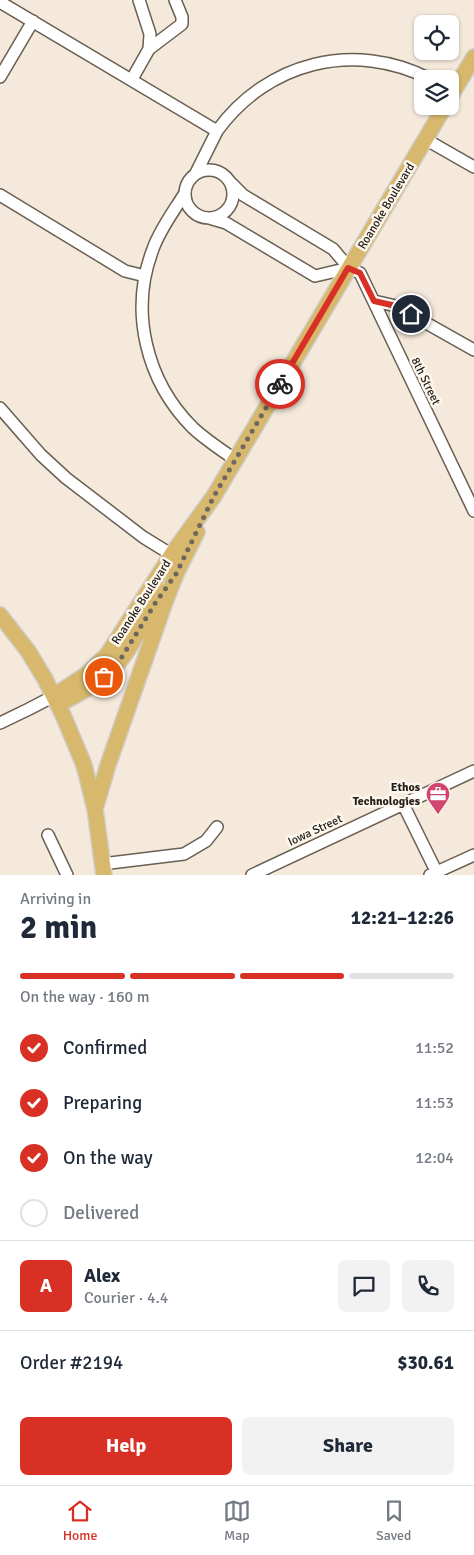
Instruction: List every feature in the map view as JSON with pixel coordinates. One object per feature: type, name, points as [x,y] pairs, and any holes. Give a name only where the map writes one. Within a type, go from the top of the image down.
[{"type":"main road","points":[[459,80],[474,57]]},
{"type":"main road","name":"Roanoke Boulevard","points":[[54,696],[67,700],[92,686],[120,660],[156,602],[214,496],[440,115]]},
{"type":"main road","points":[[95,809],[176,564]]},
{"type":"main road","points":[[0,615],[28,651],[46,679],[84,765],[95,809],[103,870]]},
{"type":"street","points":[[139,0],[150,34],[149,49]]},
{"type":"street","points":[[132,79],[149,49],[182,24],[182,16],[175,0]]},
{"type":"street","points":[[0,2],[217,131]]},
{"type":"street","points":[[0,77],[33,21]]},
{"type":"street","points":[[236,460],[193,428],[173,404],[151,363],[144,333],[142,305],[145,276],[157,239],[185,193],[187,185],[196,174],[217,131],[235,110],[256,91],[278,78],[310,65],[344,60],[367,60],[390,64],[414,73]]},
{"type":"street","points":[[426,139],[474,167]]},
{"type":"street","points":[[196,174],[211,170],[226,176],[231,182],[233,199],[230,206],[224,212],[209,218]]},
{"type":"street","name":"8th Street","points":[[231,182],[243,195],[334,249],[348,268],[360,273],[474,511]]},
{"type":"street","points":[[185,193],[189,207],[194,213],[226,223],[315,276],[348,268]]},
{"type":"street","points":[[0,195],[125,271],[145,276]]},
{"type":"street","points":[[374,301],[396,306],[474,350]]},
{"type":"street","points":[[0,408],[41,455],[66,478],[176,564]]},
{"type":"street","points":[[0,722],[30,710],[54,696]]},
{"type":"street","name":"Iowa Street","points":[[252,875],[474,771]]},
{"type":"street","points":[[403,804],[435,874],[474,854]]},
{"type":"street","points":[[103,870],[184,854],[206,841],[217,826]]},
{"type":"street","points":[[48,835],[67,875]]},
{"type":"way so far","points":[[104,677],[120,660],[176,574],[214,496],[280,384]]},
{"type":"place","name":"Ethos Technologies","points":[[438,815]]},
{"type":"route","points":[[280,384],[348,268],[360,273],[374,301],[396,306],[411,314]]}]
